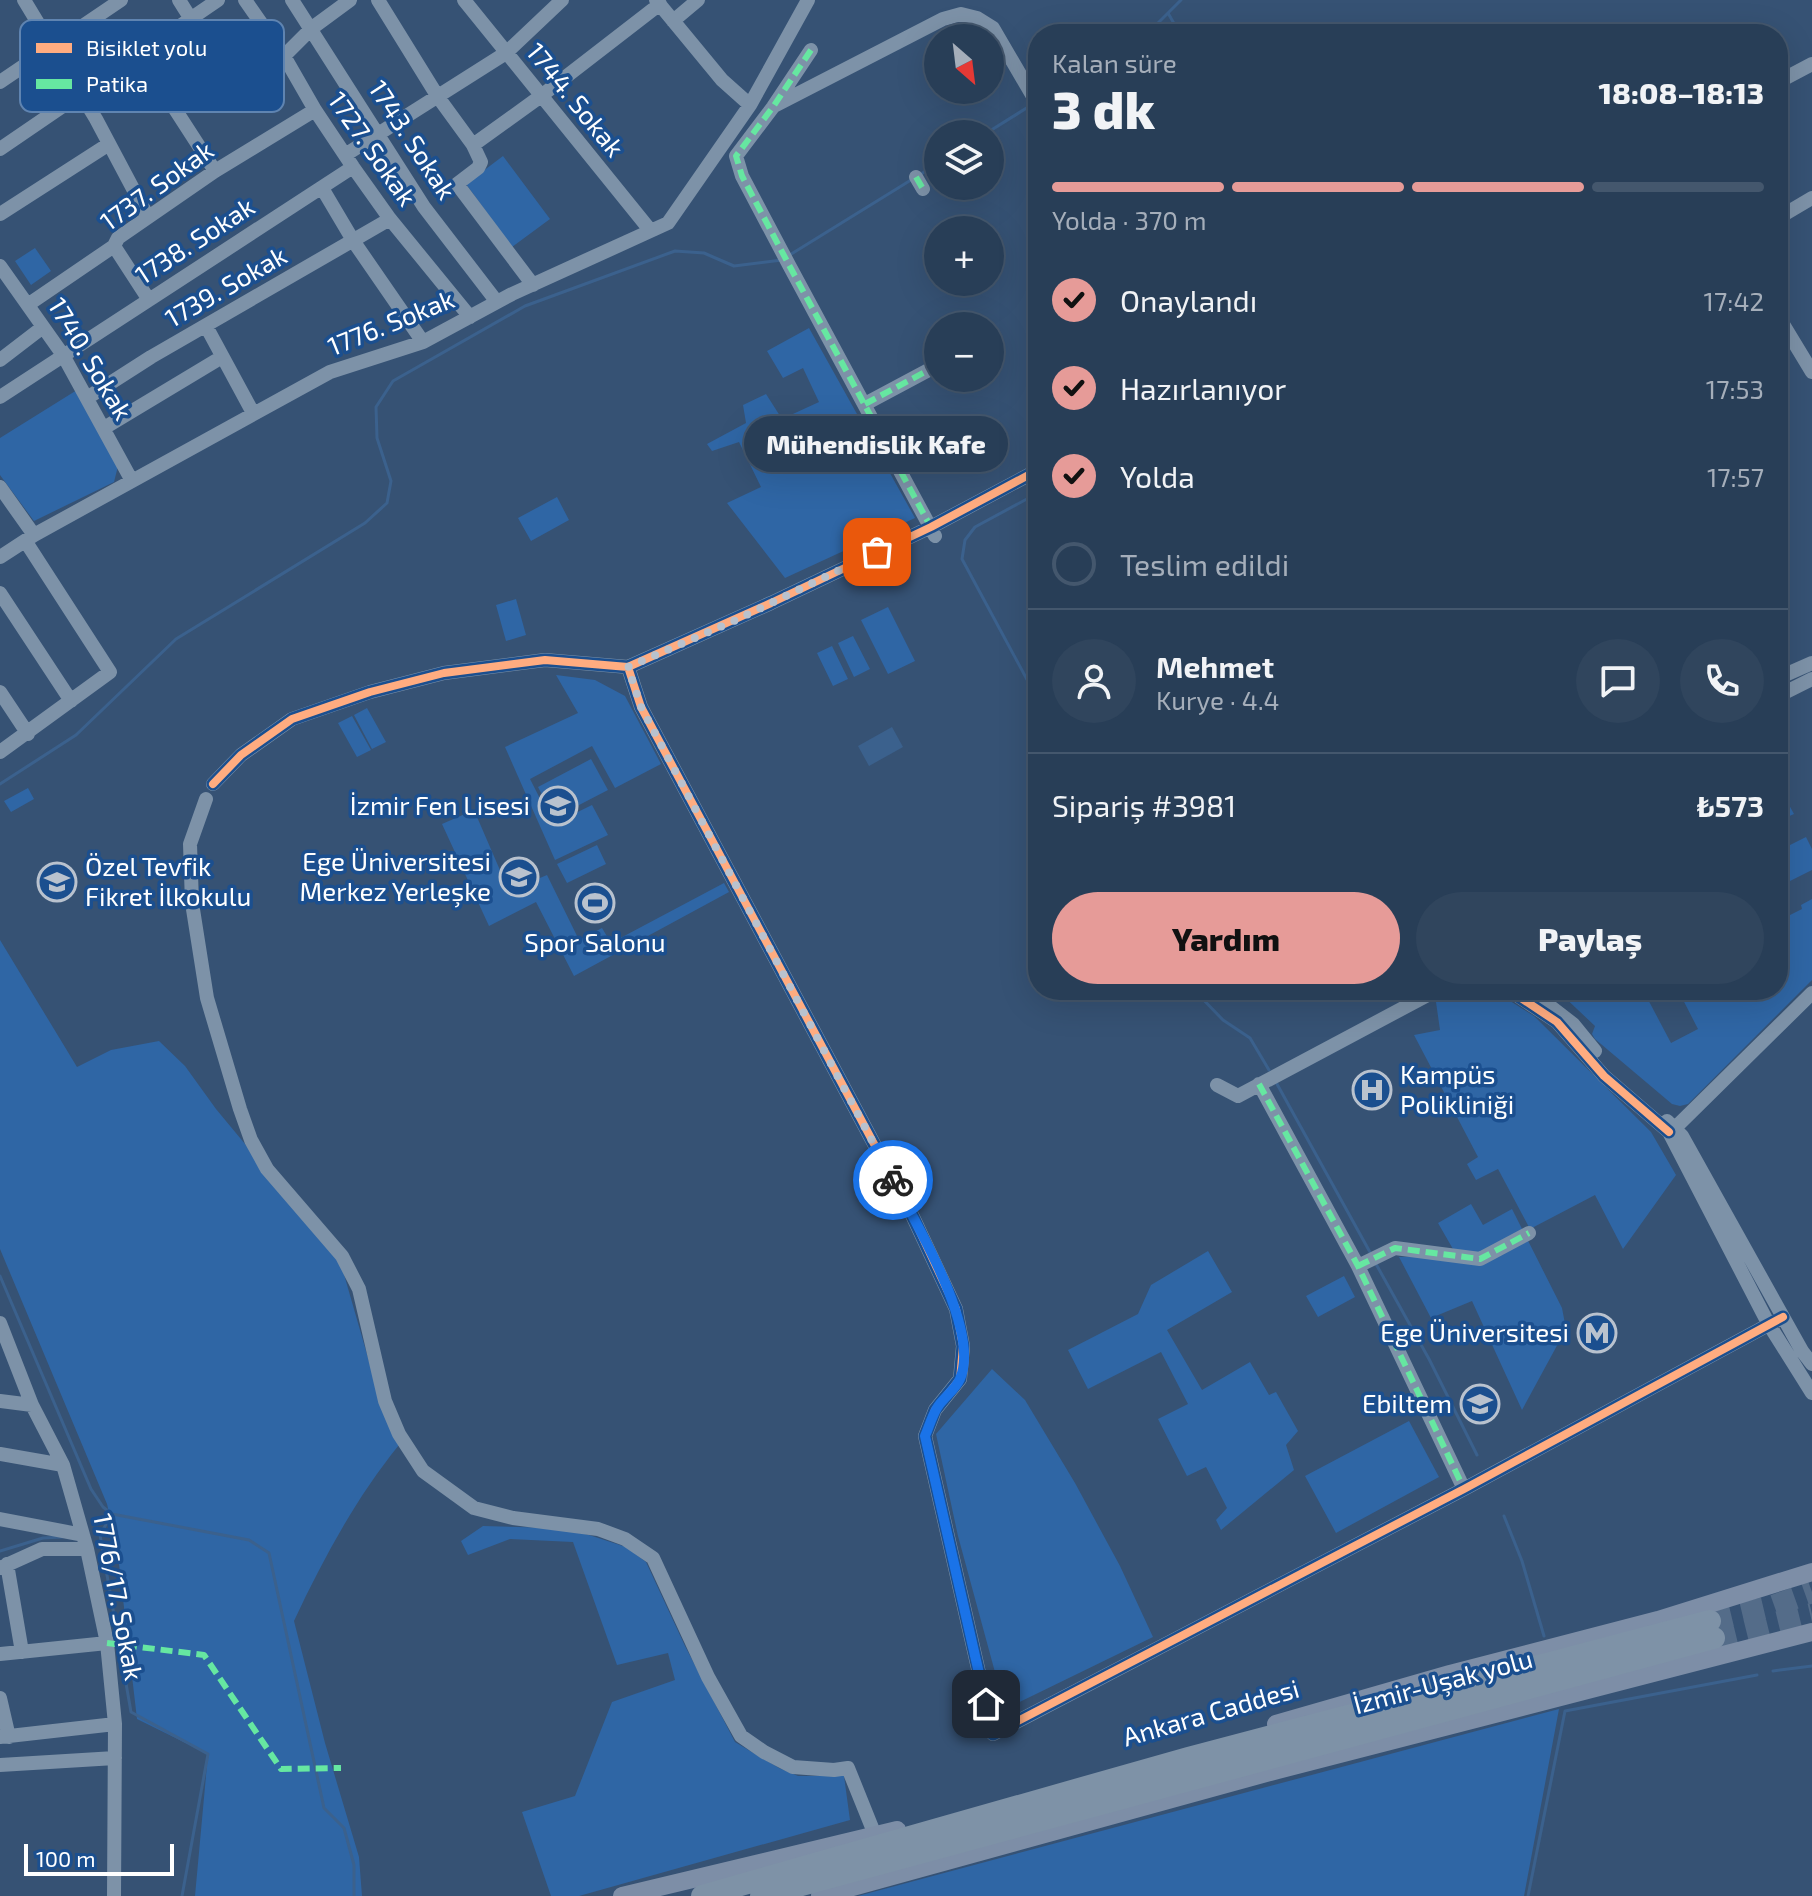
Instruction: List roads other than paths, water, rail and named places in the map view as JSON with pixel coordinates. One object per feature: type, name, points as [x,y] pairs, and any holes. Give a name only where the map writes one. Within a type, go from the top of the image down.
[{"type":"highway","name":"Ankara Caddesi","points":[[702,1896],[1188,1758],[1712,1630]]},
{"type":"highway","name":"İzmir-Uşak yolu","points":[[818,1888],[1712,1630]]},
{"type":"highway","points":[[1188,1758],[1239,1734]]},
{"type":"highway","points":[[1179,1782],[1270,1772]]},
{"type":"highway","points":[[684,1896],[730,1888]]},
{"type":"highway","points":[[761,1896],[818,1888]]},
{"type":"highway","points":[[784,1896],[818,1888]]},
{"type":"main road","name":"Ankara Caddesi","points":[[622,1896],[875,1835],[1450,1674],[1658,1620],[1812,1572]]},
{"type":"main road","points":[[818,1888],[1812,1632]]},
{"type":"street","points":[[24,0],[35,20]]},
{"type":"street","points":[[90,20],[121,0]]},
{"type":"street","points":[[179,0],[190,18]]},
{"type":"street","points":[[187,20],[218,0]]},
{"type":"street","name":"1727. Sokak","points":[[245,0],[259,20]]},
{"type":"street","name":"1743. Sokak","points":[[292,0],[424,207],[497,302]]},
{"type":"street","points":[[284,56],[312,28],[350,0]]},
{"type":"street","points":[[378,0],[481,162],[457,184],[533,285]]},
{"type":"street","name":"1738. Sokak","points":[[0,397],[322,188],[378,133],[506,53],[562,0]]},
{"type":"street","points":[[673,21],[698,0]]},
{"type":"street","name":"1776. Sokak","points":[[0,557],[330,372],[423,342],[497,302],[668,223],[750,105],[808,0]]},
{"type":"street","name":"1776. Sokak","points":[[781,50],[794,39],[817,0]]},
{"type":"street","points":[[473,145],[541,96],[658,2],[722,80],[750,105]]},
{"type":"street","name":"1744. Sokak","points":[[471,3],[506,53],[650,230]]},
{"type":"street","points":[[773,107],[943,19],[961,14],[977,18],[993,28],[1028,88]]},
{"type":"street","points":[[811,50],[736,156],[742,176],[786,260],[933,531]]},
{"type":"street","name":"1727. Sokak","points":[[284,56],[315,110],[390,219],[470,317]]},
{"type":"street","points":[[1788,77],[1812,64]]},
{"type":"street","points":[[0,82],[20,68]]},
{"type":"street","name":"1737. Sokak","points":[[29,304],[215,171],[315,110]]},
{"type":"street","points":[[0,149],[53,112]]},
{"type":"street","points":[[92,112],[148,217]]},
{"type":"street","points":[[177,112],[215,171]]},
{"type":"street","points":[[0,214],[109,144]]},
{"type":"street","points":[[322,188],[354,242],[423,342]]},
{"type":"street","points":[[1788,212],[1812,198]]},
{"type":"street","name":"1739. Sokak","points":[[87,398],[151,357],[390,219]]},
{"type":"street","points":[[114,246],[149,300]]},
{"type":"street","name":"1740. Sokak","points":[[0,266],[63,355],[132,481]]},
{"type":"street","points":[[206,326],[253,413]]},
{"type":"street","points":[[1,359],[43,327]]},
{"type":"street","points":[[1788,332],[1812,372]]},
{"type":"street","points":[[104,428],[222,357]]},
{"type":"street","points":[[865,404],[924,372]]},
{"type":"street","points":[[213,784],[241,755],[292,719],[370,692],[444,673],[545,660],[628,667],[933,531],[1028,476]]},
{"type":"street","points":[[0,487],[110,672],[0,752]]},
{"type":"street","points":[[0,593],[71,701]]},
{"type":"street","points":[[1788,679],[1812,663]]},
{"type":"street","points":[[628,667],[641,707],[913,1217],[956,1309],[963,1346],[960,1379],[935,1410],[925,1436],[993,1734],[1464,1489],[1783,1317]]},
{"type":"street","points":[[1788,680],[1812,679]]},
{"type":"street","points":[[0,692],[28,734]]},
{"type":"street","points":[[206,799],[190,844],[192,903],[207,998],[240,1109],[251,1140],[267,1169],[342,1256],[359,1289],[385,1401],[399,1434],[423,1471],[474,1508],[513,1518],[598,1529],[625,1539],[653,1558],[708,1677],[741,1736],[793,1767],[848,1768],[875,1835]]},
{"type":"street","points":[[1672,1130],[1812,993]]},
{"type":"street","points":[[1217,1085],[1238,1096],[1418,1000]]},
{"type":"street","points":[[1524,1000],[1557,1022],[1604,1076],[1682,1136],[1812,1364]]},
{"type":"street","points":[[1542,1000],[1573,1024],[1605,1065],[1672,1130],[1768,1323],[1812,1393]]},
{"type":"street","points":[[1259,1084],[1358,1266],[1464,1489]]},
{"type":"street","points":[[1358,1266],[1395,1248],[1480,1259],[1529,1233]]},
{"type":"street","name":"1776/17. Sokak","points":[[0,1323],[5,1347],[63,1465],[85,1542],[107,1643],[115,1724],[114,1896]]},
{"type":"street","points":[[0,1401],[32,1405]]},
{"type":"street","points":[[0,1454],[63,1465]]},
{"type":"street","points":[[0,1519],[85,1542]]},
{"type":"street","points":[[22,1652],[6,1601],[4,1566],[42,1549],[85,1542]]},
{"type":"street","points":[[0,1654],[107,1643]]},
{"type":"street","points":[[0,1698],[4,1737],[115,1724]]},
{"type":"street","points":[[0,1765],[115,1758]]},
{"type":"waterway","points":[[1157,24],[1181,0]]},
{"type":"waterway","points":[[1168,13],[1174,24]]},
{"type":"waterway","points":[[1004,122],[1028,107]]},
{"type":"waterway","points":[[788,256],[911,180]]},
{"type":"waterway","points":[[0,784],[76,735],[176,639],[365,523],[387,503],[391,481],[377,438],[376,407],[393,381],[525,306],[675,251],[704,253],[734,266],[782,260]]},
{"type":"waterway","points":[[1028,498],[975,527],[965,540],[962,559],[1028,681]]},
{"type":"waterway","points":[[1204,1000],[1223,1020],[1250,1038],[1269,1070]]},
{"type":"waterway","points":[[1277,1084],[1371,1254]]},
{"type":"waterway","points":[[1376,1264],[1429,1359],[1477,1455]]},
{"type":"waterway","points":[[0,1276],[91,1489],[103,1507],[112,1514],[249,1540],[269,1553],[324,1808],[344,1828],[354,1865],[354,1896]]},
{"type":"waterway","points":[[112,1514],[100,1535],[131,1712],[208,1754],[182,1896]]},
{"type":"waterway","points":[[1504,1516],[1522,1561],[1544,1636]]},
{"type":"waterway","points":[[0,1551],[43,1538],[62,1537]]},
{"type":"waterway","points":[[1773,1671],[1812,1666]]},
{"type":"waterway","points":[[1528,1896],[1565,1711],[1757,1675]]},
{"type":"tunnel","points":[[1710,1621],[1773,1606],[1812,1592]]},
{"type":"tunnel","points":[[1714,1638],[1812,1614]]},
{"type":"place","name":"Mühendislik Kafe","points":[[877,552]]},
{"type":"place","name":"İzmir Fen Lisesi","points":[[558,806]]},
{"type":"place","name":"Ege Üniversitesi Merkez Yerleşke","points":[[519,877]]},
{"type":"place","name":"Özel Tevfik Fikret İlkokulu","points":[[57,882]]},
{"type":"place","name":"Spor Salonu","points":[[595,903]]},
{"type":"place","name":"Kampüs Polikliniği","points":[[1372,1090]]},
{"type":"place","name":"Ege Üniversitesi","points":[[1597,1333]]},
{"type":"place","name":"Ebiltem","points":[[1480,1404]]}]
